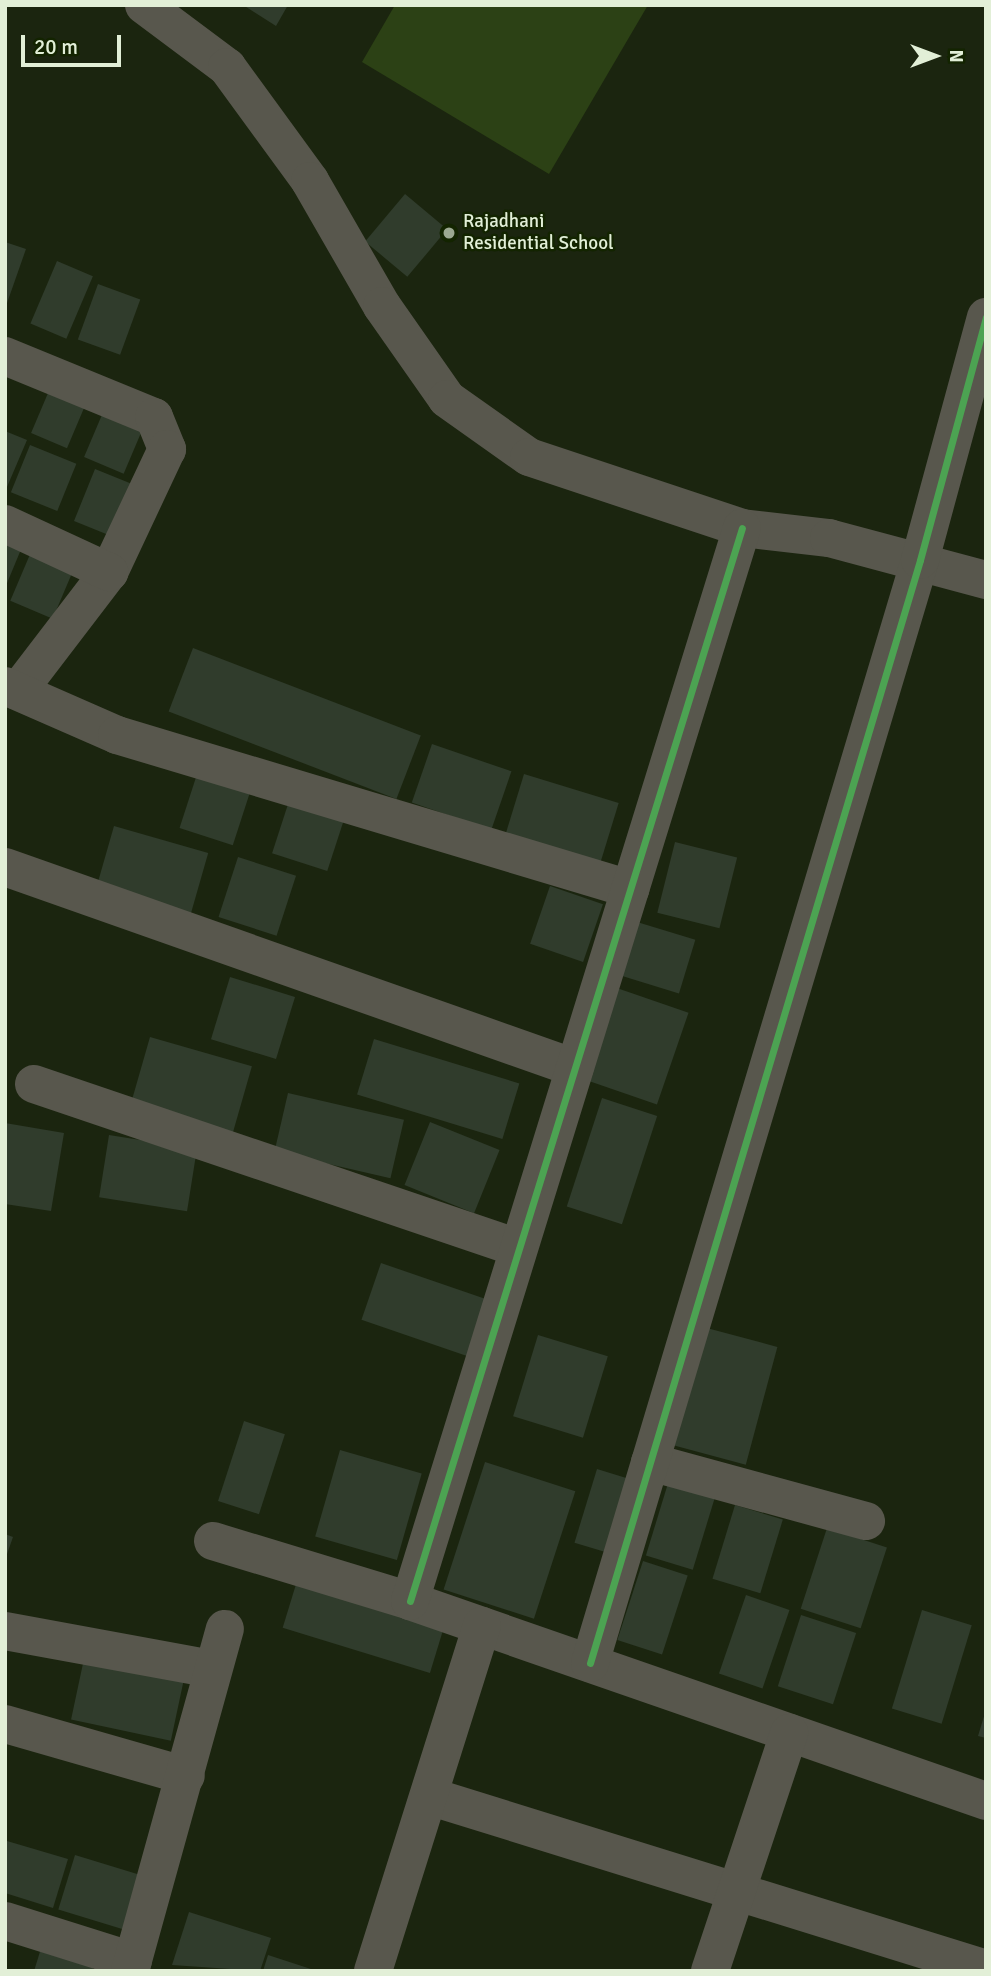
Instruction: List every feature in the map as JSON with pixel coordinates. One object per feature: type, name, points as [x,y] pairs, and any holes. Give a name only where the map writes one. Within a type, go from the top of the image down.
[{"type":"street","points":[[144,5],[227,67],[310,181],[382,306],[447,399],[529,457],[741,528],[829,538],[920,560],[986,580]]},
{"type":"street","points":[[590,1663],[920,560],[986,317]]},
{"type":"street","points":[[5,356],[154,417],[164,428],[167,449],[141,517],[109,572],[12,688],[117,735],[630,889]]},
{"type":"street","points":[[5,524],[109,572]]},
{"type":"street","points":[[410,1601],[515,1247],[575,1068],[741,528]]},
{"type":"street","points":[[5,867],[575,1068]]},
{"type":"street","points":[[34,1084],[515,1247]]},
{"type":"street","points":[[650,1462],[866,1521]]},
{"type":"street","points":[[213,1541],[410,1601],[986,1801]]},
{"type":"street","points":[[383,1968],[429,1796],[482,1626]]},
{"type":"street","points":[[5,1921],[132,1966],[225,1629]]},
{"type":"street","points":[[5,1631],[212,1669]]},
{"type":"street","points":[[5,1724],[186,1776]]},
{"type":"street","points":[[710,1971],[789,1733]]},
{"type":"street","points":[[429,1796],[986,1969]]},
{"type":"green space","points":[[395,5],[648,5],[549,174],[362,62]]},
{"type":"building","points":[[243,5],[288,5],[276,26]]},
{"type":"building","points":[[405,194],[447,229],[407,277],[365,241]]},
{"type":"building","points":[[5,242],[26,249],[6,306],[5,306]]},
{"type":"building","points":[[57,261],[93,276],[66,339],[30,324]]},
{"type":"building","points":[[98,284],[140,299],[120,355],[78,339]]},
{"type":"building","points":[[51,386],[87,401],[67,448],[31,433]]},
{"type":"building","points":[[104,410],[144,427],[124,474],[84,457]]},
{"type":"building","points":[[5,431],[27,440],[7,487],[5,486]]},
{"type":"building","points":[[30,445],[76,464],[57,511],[11,492]]},
{"type":"building","points":[[95,469],[140,487],[119,539],[74,521]]},
{"type":"building","points":[[5,540],[22,547],[5,588]]},
{"type":"building","points":[[31,552],[73,570],[53,619],[10,601]]},
{"type":"building","points":[[193,648],[421,735],[396,799],[169,711]]},
{"type":"building","points":[[432,744],[511,771],[491,830],[412,803]]},
{"type":"building","points":[[199,768],[252,785],[233,845],[180,828]]},
{"type":"building","points":[[524,774],[619,803],[599,866],[505,837]]},
{"type":"building","points":[[290,798],[345,816],[327,871],[272,853]]},
{"type":"building","points":[[114,826],[208,853],[190,917],[96,890]]},
{"type":"building","points":[[675,842],[737,857],[719,928],[657,913]]},
{"type":"building","points":[[238,857],[296,876],[277,936],[219,917]]},
{"type":"building","points":[[550,886],[603,904],[583,962],[530,944]]},
{"type":"building","points":[[637,922],[695,940],[679,993],[621,976]]},
{"type":"building","points":[[230,977],[295,997],[276,1059],[211,1039]]},
{"type":"building","points":[[611,986],[689,1013],[657,1104],[579,1078]]},
{"type":"building","points":[[150,1037],[252,1066],[232,1135],[130,1106]]},
{"type":"building","points":[[374,1039],[519,1083],[502,1139],[357,1094]]},
{"type":"building","points":[[288,1093],[404,1120],[390,1178],[275,1151]]},
{"type":"building","points":[[602,1098],[657,1116],[622,1224],[567,1206]]},
{"type":"building","points":[[430,1122],[500,1150],[474,1213],[405,1185]]},
{"type":"building","points":[[5,1123],[64,1133],[51,1211],[5,1204]]},
{"type":"building","points":[[109,1135],[197,1149],[187,1211],[99,1197]]},
{"type":"building","points":[[381,1263],[494,1302],[475,1359],[361,1320]]},
{"type":"building","points":[[703,1327],[777,1347],[746,1465],[671,1445]]},
{"type":"building","points":[[538,1335],[608,1356],[583,1438],[513,1416]]},
{"type":"building","points":[[244,1421],[285,1434],[259,1514],[218,1501]]},
{"type":"building","points":[[340,1450],[422,1473],[397,1560],[315,1537]]},
{"type":"building","points":[[485,1462],[575,1491],[534,1619],[444,1589]]},
{"type":"building","points":[[597,1469],[630,1479],[607,1553],[574,1543]]},
{"type":"building","points":[[669,1480],[716,1494],[693,1570],[646,1556]]},
{"type":"building","points":[[735,1505],[783,1520],[760,1593],[712,1579]]},
{"type":"building","points":[[827,1528],[887,1547],[861,1628],[801,1609]]},
{"type":"building","points":[[5,1534],[13,1537],[6,1557],[5,1557]]},
{"type":"building","points":[[643,1561],[688,1576],[662,1654],[617,1640]]},
{"type":"building","points":[[297,1581],[444,1626],[430,1673],[283,1628]]},
{"type":"building","points":[[746,1595],[789,1610],[762,1688],[719,1673]]},
{"type":"building","points":[[922,1610],[972,1625],[942,1724],[892,1708]]},
{"type":"building","points":[[801,1615],[856,1633],[833,1704],[778,1686]]},
{"type":"building","points":[[85,1654],[185,1675],[171,1741],[71,1720]]},
{"type":"building","points":[[986,1713],[986,1738],[978,1736]]},
{"type":"building","points":[[7,1841],[68,1859],[53,1908],[5,1893]]},
{"type":"building","points":[[75,1855],[143,1876],[126,1930],[58,1910]]},
{"type":"building","points":[[189,1912],[271,1938],[260,1971],[172,1965]]},
{"type":"building","points":[[43,1942],[96,1958],[92,1971],[34,1971]]},
{"type":"building","points":[[268,1955],[314,1970],[314,1971],[263,1971]]},
{"type":"cycle path","points":[[590,1663],[920,560],[986,317]]},
{"type":"cycle path","points":[[410,1601],[742,528]]},
{"type":"place","name":"Rajadhani Residential School","points":[[449,233]]}]
